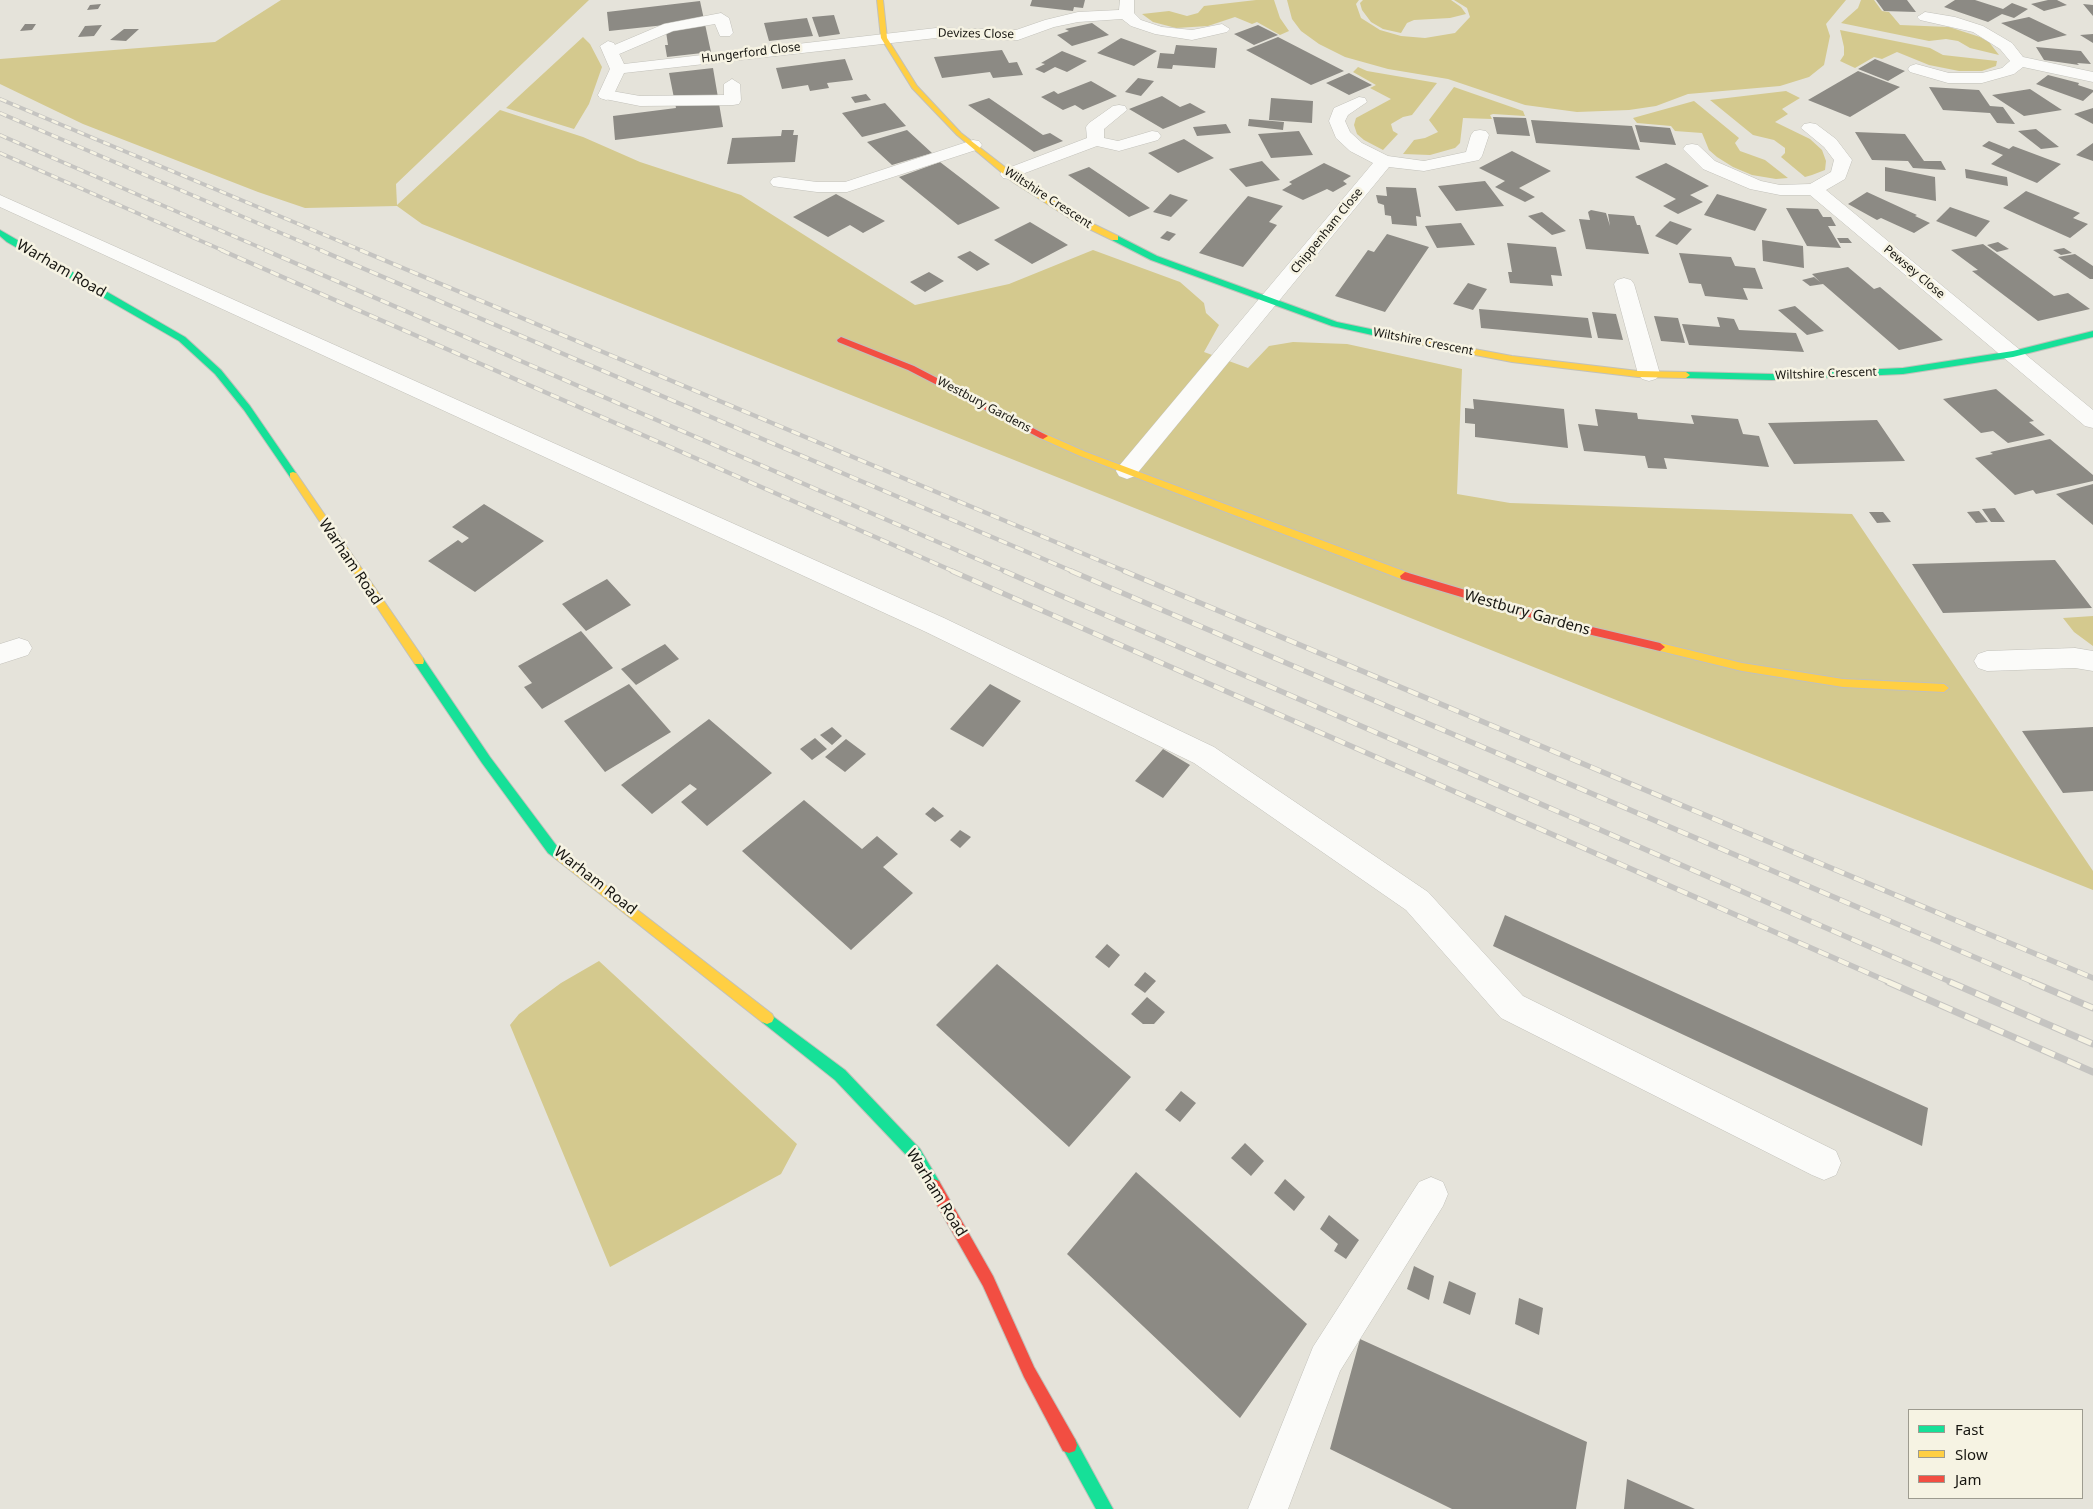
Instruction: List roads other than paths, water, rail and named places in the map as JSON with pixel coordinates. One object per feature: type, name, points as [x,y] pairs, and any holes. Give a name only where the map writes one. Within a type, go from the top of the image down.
[{"type":"street","name":"Wiltshire Crescent","points":[[880,0],[884,38],[914,87],[973,145],[1009,174],[1080,221],[1154,258],[1270,302],[1335,324],[1428,345],[1512,359],[1649,374],[1772,377],[1903,371],[2013,354],[2093,334]]},
{"type":"street","name":"Devizes Close","points":[[884,38],[953,32],[1018,35],[1050,23],[1126,7],[1136,23],[1160,31],[1192,35],[1222,29]]},
{"type":"street","points":[[1925,17],[1955,22],[1978,29],[2006,46],[2018,62],[2093,77]]},
{"type":"street","points":[[725,33],[721,18],[669,27],[609,49],[618,69],[606,95],[647,101],[733,100],[732,84]]},
{"type":"street","name":"Hungerford Close","points":[[618,69],[884,38]]},
{"type":"street","points":[[1916,68],[1948,78],[1982,78],[2008,72],[2018,62]]},
{"type":"street","points":[[1359,102],[1340,112],[1337,121],[1342,134],[1356,147],[1384,160],[1424,166],[1473,156],[1480,135]]},
{"type":"street","points":[[1096,141],[1095,126],[1120,110]]},
{"type":"street","points":[[1692,149],[1709,165],[1726,174],[1756,185],[1780,190],[1814,190],[1839,175],[1843,160],[1830,143],[1810,128]]},
{"type":"street","points":[[1009,174],[1096,141],[1119,146],[1152,136]]},
{"type":"street","points":[[779,182],[817,187],[847,187],[973,145]]},
{"type":"street","name":"Chippenham Close","points":[[1270,302],[1384,160]]},
{"type":"street","name":"Pewsey Close","points":[[1814,190],[2093,421]]},
{"type":"street","points":[[0,200],[935,625],[1204,755],[1417,902],[1512,1006],[1824,1164]]},
{"type":"street","name":"Warham Road","points":[[3,237],[182,339],[218,372],[247,408],[486,760],[552,849],[840,1075],[915,1154],[988,1280],[1029,1372],[1104,1509]]},
{"type":"street","points":[[1624,284],[1649,374]]},
{"type":"street","points":[[1126,471],[1270,302]]},
{"type":"street","name":"Westbury Gardens","points":[[841,340],[942,383],[1044,437],[1126,471],[1390,571],[1498,606],[1579,628],[1793,676],[1894,688],[1944,688]]},
{"type":"street","points":[[1987,661],[2075,658],[2093,661]]},
{"type":"street","points":[[1268,1509],[1326,1360],[1431,1194]]},
{"type":"railway","points":[[0,99],[363,251]]},
{"type":"railway","points":[[0,113],[323,251]]},
{"type":"railway","points":[[0,135],[268,251]]},
{"type":"railway","points":[[0,153],[224,251]]},
{"type":"railway","points":[[221,250],[955,572]]},
{"type":"railway","points":[[265,250],[1007,572]]},
{"type":"railway","points":[[320,250],[1074,572]]},
{"type":"railway","points":[[360,250],[1127,572]]},
{"type":"railway","points":[[952,571],[1891,983]]},
{"type":"railway","points":[[1004,571],[1953,983]]},
{"type":"railway","points":[[1071,571],[2035,983]]},
{"type":"railway","points":[[1124,571],[2093,978]]},
{"type":"railway","points":[[1888,982],[2093,1072]]},
{"type":"railway","points":[[1950,982],[2093,1044]]},
{"type":"railway","points":[[2032,982],[2093,1008]]}]
